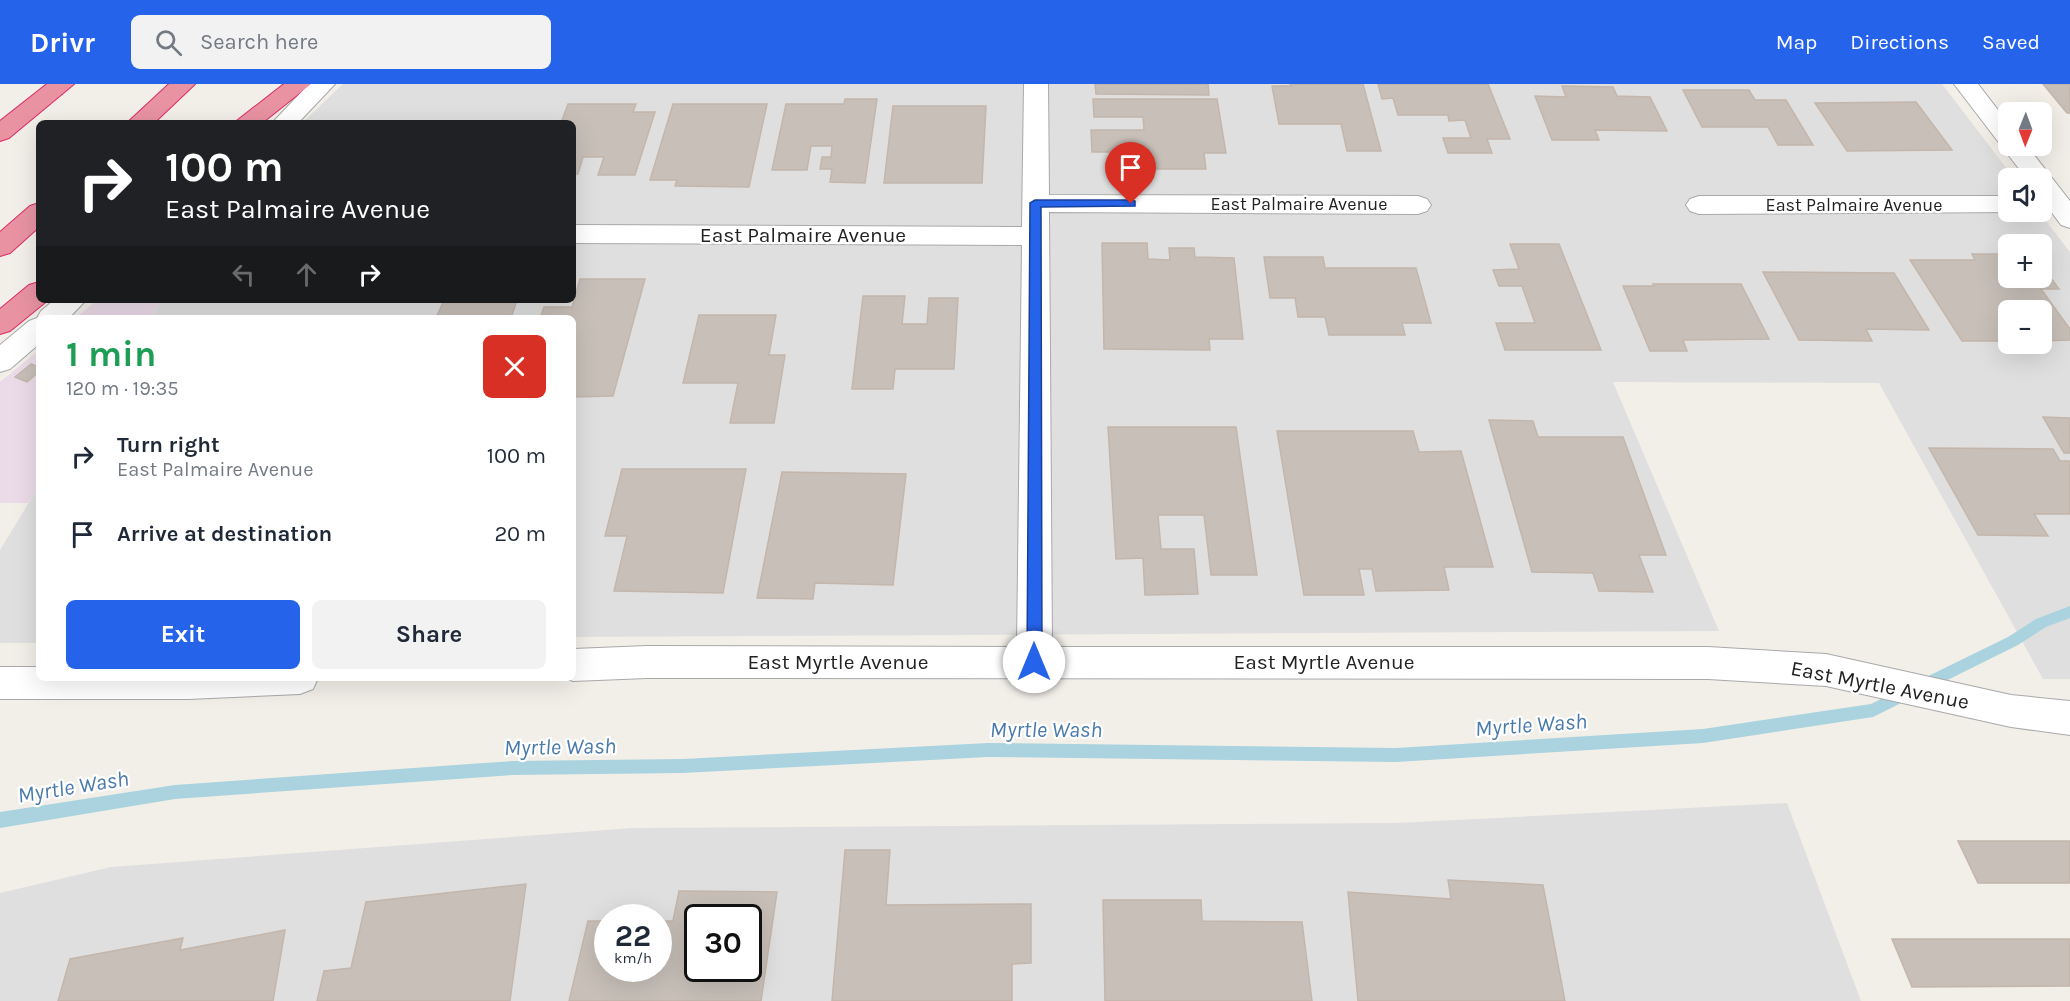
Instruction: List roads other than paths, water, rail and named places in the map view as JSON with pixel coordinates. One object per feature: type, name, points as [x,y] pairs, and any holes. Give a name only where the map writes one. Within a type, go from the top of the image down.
[{"type":"highway","points":[[0,133],[62,84]]},
{"type":"highway","points":[[142,120],[183,84]]},
{"type":"highway","points":[[250,120],[299,84]]},
{"type":"highway","points":[[0,247],[36,215]]},
{"type":"highway","points":[[0,324],[36,294]]},
{"type":"street","points":[[287,120],[323,84]]},
{"type":"street","points":[[1034,662],[1036,84]]},
{"type":"street","points":[[1966,84],[1998,126]]},
{"type":"street","points":[[2022,156],[2031,168]]},
{"type":"street","name":"East Palmaire Avenue","points":[[1035,203],[1418,205]]},
{"type":"street","name":"East Palmaire Avenue","points":[[1698,205],[1998,205]]},
{"type":"street","name":"East Palmaire Avenue","points":[[576,234],[1034,236]]},
{"type":"street","points":[[54,315],[68,303]]},
{"type":"street","points":[[0,361],[36,331]]},
{"type":"street","name":"East Myrtle Avenue","points":[[576,665],[647,662],[1708,663],[1826,670],[2011,711],[2070,718]]},
{"type":"street","points":[[0,683],[233,681]]},
{"type":"waterway","name":"Myrtle Wash","points":[[0,820],[175,792],[512,768],[683,766],[988,750],[1396,755],[1703,736],[1873,710],[2013,641],[2041,623],[2070,612]]}]
